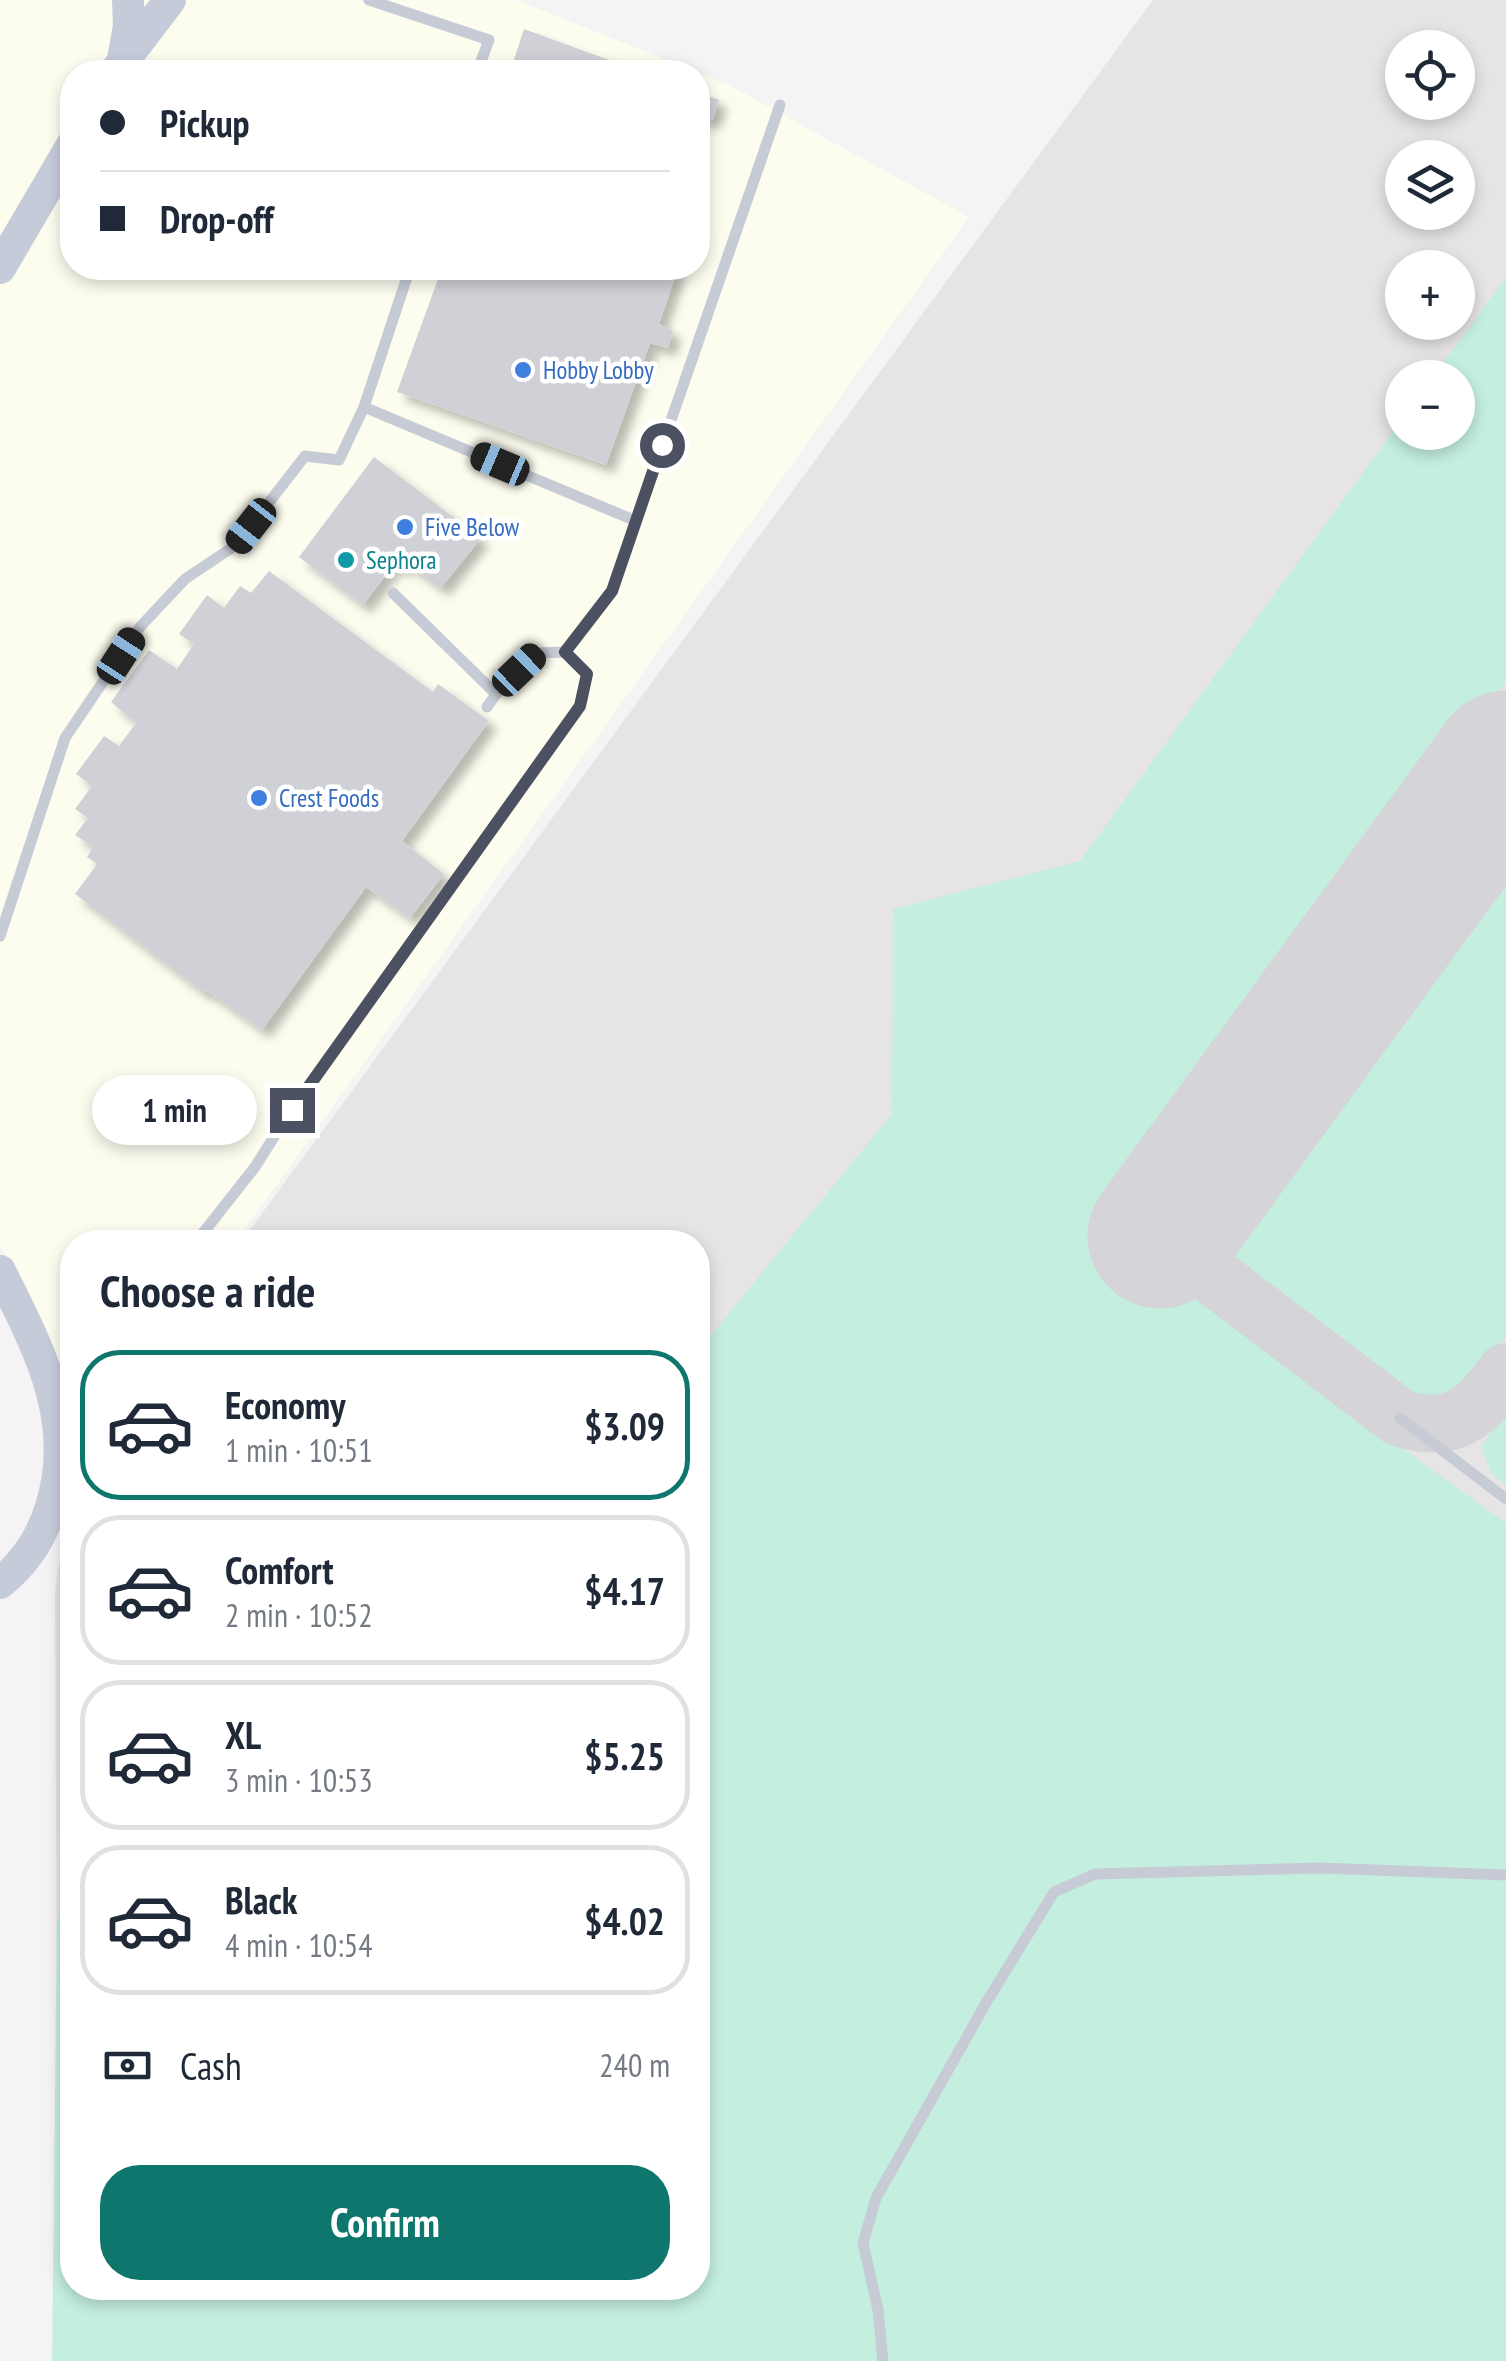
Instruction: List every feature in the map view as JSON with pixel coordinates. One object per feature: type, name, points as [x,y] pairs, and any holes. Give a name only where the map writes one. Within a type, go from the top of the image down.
[{"type":"street","points":[[120,60],[129,26],[128,0]]},
{"type":"street","points":[[124,60],[170,0]]},
{"type":"street","points":[[0,268],[60,166]]},
{"type":"street","points":[[0,1271],[60,1371]]},
{"type":"street","points":[[0,1583],[31,1552],[49,1515],[60,1458]]},
{"type":"lane","points":[[369,0],[490,40],[482,60]]},
{"type":"lane","points":[[487,708],[536,654],[565,652],[612,591],[780,105]]},
{"type":"lane","points":[[0,936],[66,738],[140,627],[185,579],[236,544],[305,456],[339,460],[364,407],[406,280]]},
{"type":"lane","points":[[364,407],[636,520]]},
{"type":"lane","points":[[393,593],[496,694]]},
{"type":"lane","points":[[205,1230],[255,1167],[580,706],[587,674],[565,652]]},
{"type":"lane","points":[[1400,1418],[1506,1500]]},
{"type":"lane","points":[[883,2361],[878,2310],[863,2243],[876,2198],[1054,1892],[1095,1874],[1321,1868],[1506,1875]]},
{"type":"shaded area","points":[[0,0],[517,0],[667,60],[60,60],[60,280],[710,280],[710,78],[969,217],[245,1230],[60,1230],[60,1409],[19,1284],[0,1245]]},
{"type":"shaded area","points":[[1153,0],[1506,0],[1506,2361],[59,2361],[55,1593],[60,1563],[60,2300],[710,2300],[710,1230],[250,1230]]},
{"type":"green space","points":[[1506,277],[1506,681],[1094,1244],[1173,1300],[1182,1289],[1506,1523],[1506,2361],[52,2361],[60,1915],[60,2300],[710,2300],[710,1336],[892,1114],[893,909],[1080,861],[1385,442],[1385,450],[1475,450],[1475,360],[1445,360],[1460,340],[1475,340],[1475,319]]},
{"type":"green space","points":[[1506,847],[1506,1336],[1464,1390],[1438,1405],[1422,1404],[1405,1397],[1251,1285],[1236,1262],[1233,1228],[1235,1218]]},
{"type":"green space","points":[[1506,1409],[1506,1485],[1491,1473],[1481,1446]]},
{"type":"building","points":[[524,29],[609,60],[514,60]]},
{"type":"building","points":[[710,97],[719,100],[710,119]]},
{"type":"building","name":"Hobby Lobby","points":[[438,280],[674,280],[659,324],[673,331],[668,348],[650,343],[606,465],[397,392]]},
{"type":"building","name":"Five Below","points":[[374,457],[481,538],[441,588],[406,563],[401,569],[394,564],[363,605],[299,557]]},
{"type":"building","name":"Crest Foods","points":[[269,571],[433,692],[438,684],[489,721],[402,841],[444,874],[410,918],[366,887],[262,1030],[206,990],[204,993],[75,894],[97,864],[87,857],[93,847],[75,835],[88,818],[75,809],[92,786],[76,774],[104,736],[119,746],[136,723],[111,702],[149,650],[177,669],[194,644],[179,634],[207,595],[224,608],[240,586],[251,593]]},
{"type":"taxiway","points":[[1160,1236],[1400,1418],[1435,1424],[1462,1416],[1474,1409],[1506,1372]]},
{"type":"runway","points":[[1160,1236],[1506,763]]},
{"type":"place","name":"Hobby Lobby","points":[[523,370]]},
{"type":"place","name":"Five Below","points":[[405,527]]},
{"type":"place","name":"Sephora","points":[[346,560]]},
{"type":"place","name":"Crest Foods","points":[[259,798]]},
{"type":"route","points":[[292,1110],[580,706],[587,674],[565,652],[612,591],[662,445]]}]
